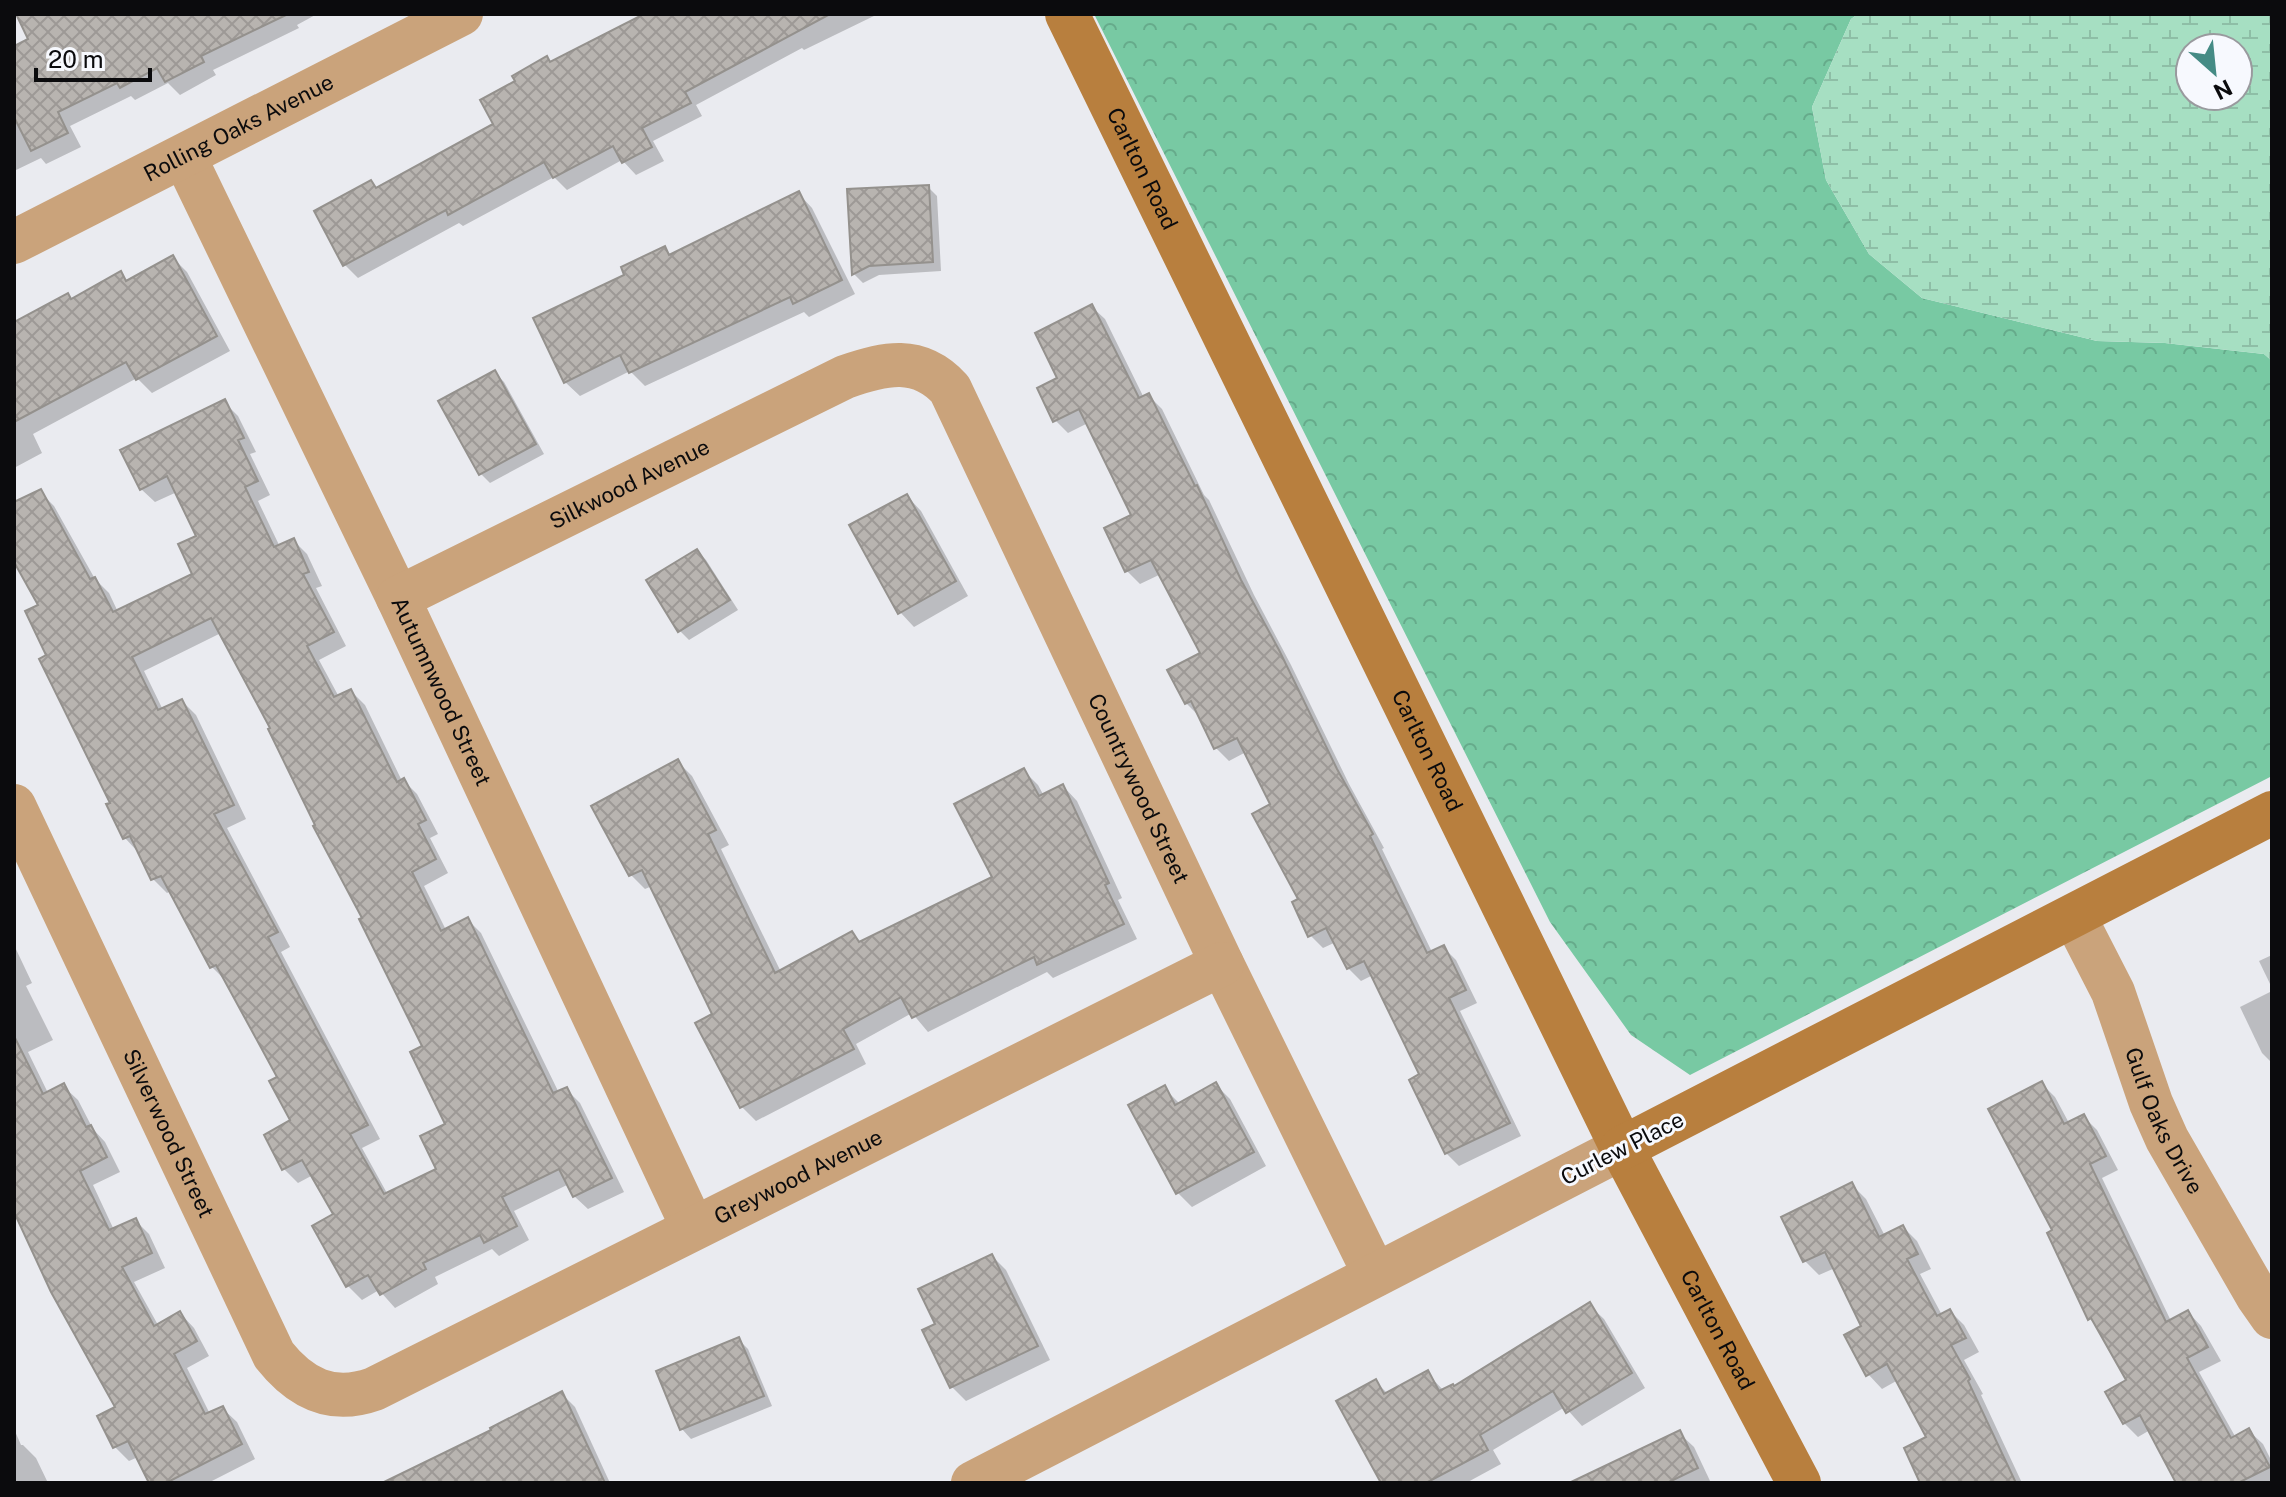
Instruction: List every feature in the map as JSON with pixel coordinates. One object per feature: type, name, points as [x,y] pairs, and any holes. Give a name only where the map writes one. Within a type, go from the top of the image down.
[{"type":"street","name":"Rolling Oaks Avenue","points":[[14,242],[461,14]]},
{"type":"street","name":"Carlton Road","points":[[1067,14],[1622,1148],[1799,1483]]},
{"type":"street","name":"Autumnwood Street","points":[[184,156],[398,598],[693,1228]]},
{"type":"street","name":"Countrywood Street","points":[[860,372],[878,366],[911,366],[933,374],[950,389],[1222,964],[1375,1275]]},
{"type":"street","name":"Silkwood Avenue","points":[[398,598],[860,372]]},
{"type":"street","name":"Silverwood Street","points":[[14,806],[274,1355],[303,1383],[330,1395],[347,1396],[374,1389]]},
{"type":"street","name":"Curlew Place","points":[[973,1483],[2272,813]]},
{"type":"street","name":"Gulf Oaks Drive","points":[[2074,916],[2113,992],[2151,1103],[2167,1139],[2272,1317]]},
{"type":"street","name":"Greywood Avenue","points":[[374,1389],[1222,964]]},
{"type":"green space","points":[[1094,14],[1858,14],[1851,19],[1812,107],[1826,180],[1869,254],[1922,298],[2097,341],[2165,343],[2264,354],[2272,361],[2272,776],[1690,1075],[1631,1035],[1550,922]]},
{"type":"green space","points":[[1858,14],[2272,14],[2272,361],[2264,354],[2165,343],[2097,341],[1922,298],[1869,254],[1826,180],[1812,107],[1851,19]]},
{"type":"building","points":[[16,14],[288,14],[201,56],[204,62],[165,82],[157,68],[120,88],[117,83],[58,112],[68,133],[31,151],[14,117],[14,46],[28,39]]},
{"type":"building","points":[[644,14],[830,14],[685,92],[691,103],[642,128],[652,147],[622,163],[613,146],[553,178],[544,162],[448,215],[446,210],[343,266],[314,211],[371,180],[376,188],[493,124],[480,100],[515,81],[512,76],[547,56],[550,62]]},
{"type":"building","points":[[929,185],[933,262],[869,266],[852,275],[847,189]]},
{"type":"building","points":[[799,191],[842,280],[793,304],[790,297],[629,373],[620,355],[564,383],[533,318],[624,275],[621,267],[665,246],[669,255]]},
{"type":"building","points":[[173,255],[217,336],[136,380],[126,362],[14,422],[14,322],[68,293],[71,299],[121,271],[126,281]]},
{"type":"building","points":[[1092,304],[1139,398],[1149,393],[1197,485],[1241,580],[1373,834],[1370,836],[1427,953],[1444,945],[1466,990],[1449,998],[1510,1123],[1445,1154],[1409,1080],[1419,1074],[1364,961],[1347,969],[1326,928],[1308,937],[1292,902],[1298,899],[1252,814],[1270,804],[1237,738],[1214,749],[1191,701],[1185,704],[1167,670],[1200,653],[1151,560],[1125,572],[1104,528],[1131,515],[1079,409],[1053,422],[1037,388],[1057,378],[1035,333]]},
{"type":"building","points":[[495,370],[536,444],[479,475],[438,401]]},
{"type":"building","points":[[225,399],[244,438],[238,440],[258,481],[245,487],[274,547],[294,538],[309,572],[303,574],[334,632],[307,646],[334,697],[351,689],[397,782],[404,778],[426,820],[418,824],[436,859],[412,872],[441,931],[468,917],[553,1093],[567,1087],[612,1178],[573,1197],[559,1169],[502,1197],[517,1226],[484,1243],[480,1235],[423,1263],[426,1269],[380,1295],[368,1275],[346,1287],[312,1226],[333,1214],[302,1160],[282,1170],[264,1135],[290,1120],[269,1081],[277,1077],[216,965],[210,968],[161,876],[151,880],[130,836],[123,839],[106,804],[110,803],[39,659],[46,655],[25,611],[38,605],[14,562],[14,502],[41,489],[90,579],[95,577],[113,612],[192,574],[178,544],[196,536],[167,476],[140,490],[120,450]],"holes":[[[211,618],[270,728],[313,826],[362,918],[359,919],[422,1046],[410,1052],[445,1124],[420,1136],[436,1169],[384,1194],[350,1134],[368,1125],[268,937],[278,932],[214,814],[234,805],[182,699],[158,710],[132,657]]]},
{"type":"building","points":[[907,494],[956,581],[898,614],[849,525]]},
{"type":"building","points":[[697,549],[730,600],[678,632],[646,580]]},
{"type":"building","points":[[678,759],[716,830],[708,834],[775,973],[852,931],[859,942],[992,877],[954,804],[1024,768],[1039,796],[1063,784],[1109,883],[1105,885],[1124,924],[1037,965],[1034,957],[912,1018],[901,997],[843,1029],[854,1049],[740,1108],[695,1023],[712,1014],[642,870],[629,876],[591,806]]},
{"type":"building","points":[[14,1036],[43,1094],[64,1083],[86,1127],[91,1125],[107,1157],[80,1171],[109,1230],[136,1218],[152,1253],[122,1267],[154,1326],[180,1311],[197,1341],[174,1354],[205,1414],[223,1406],[242,1444],[166,1483],[149,1483],[128,1441],[113,1448],[97,1416],[115,1407],[51,1292],[14,1212]]},
{"type":"building","points":[[2042,1081],[2064,1124],[2084,1114],[2106,1156],[2090,1164],[2166,1322],[2188,1310],[2208,1347],[2187,1358],[2231,1438],[2249,1428],[2270,1467],[2238,1483],[2176,1483],[2140,1415],[2123,1424],[2105,1392],[2126,1380],[2091,1318],[2088,1320],[2047,1233],[2052,1230],[1988,1109]]},
{"type":"building","points":[[1216,1082],[1254,1152],[1176,1194],[1128,1105],[1165,1085],[1175,1105]]},
{"type":"building","points":[[1852,1182],[1879,1237],[1903,1225],[1918,1254],[1907,1259],[1937,1316],[1950,1309],[1966,1338],[1951,1345],[1970,1379],[1968,1381],[2016,1483],[1920,1483],[1904,1448],[1926,1437],[1887,1364],[1866,1376],[1844,1335],[1861,1326],[1825,1252],[1803,1262],[1781,1217]]},
{"type":"building","points":[[992,1254],[1038,1346],[950,1388],[922,1330],[935,1324],[918,1289]]},
{"type":"building","points":[[1590,1302],[1632,1373],[1566,1413],[1553,1391],[1480,1435],[1488,1450],[1426,1483],[1381,1483],[1336,1401],[1376,1379],[1384,1394],[1428,1370],[1439,1391],[1454,1386]]},
{"type":"building","points":[[739,1337],[764,1396],[680,1430],[656,1371]]},
{"type":"building","points":[[562,1391],[605,1483],[382,1483],[491,1430]]},
{"type":"building","points":[[1680,1430],[1698,1468],[1667,1483],[1569,1483]]}]
